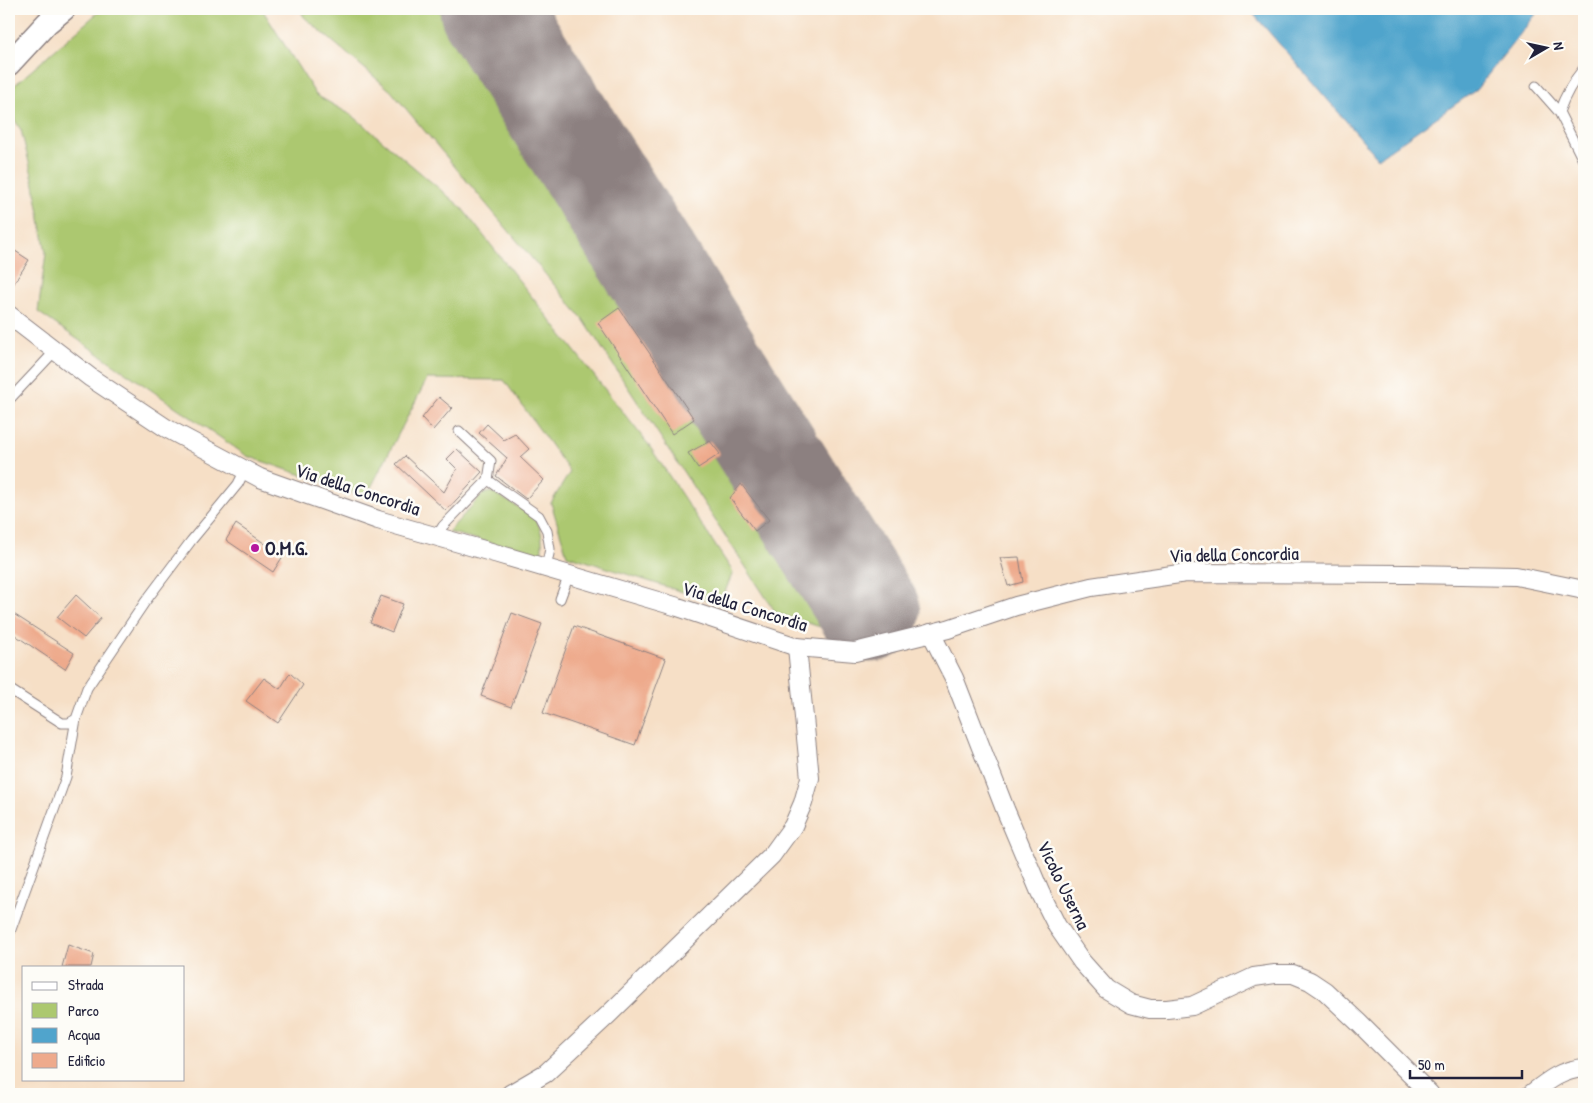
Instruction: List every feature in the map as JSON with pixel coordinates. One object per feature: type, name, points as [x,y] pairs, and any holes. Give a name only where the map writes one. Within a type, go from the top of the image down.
[{"type":"street","points":[[9,64],[58,10]]},
{"type":"street","name":"Via della Concordia","points":[[9,315],[90,378],[166,428],[260,478],[369,517],[678,607],[797,647],[855,652],[931,633],[1016,606],[1091,587],[1186,573],[1516,576],[1584,590]]},
{"type":"street","name":"Vicolo Userna","points":[[931,633],[954,678],[1005,809],[1040,892],[1057,926],[1082,962],[1106,989],[1131,1004],[1150,1009],[1167,1009],[1192,1006],[1218,996],[1254,977],[1294,974],[1310,981],[1325,991],[1430,1094]]},
{"type":"street","points":[[510,1094],[546,1073],[608,1015],[772,855],[793,826],[803,803],[810,778],[797,647]]},
{"type":"street","points":[[1531,1094],[1553,1077],[1567,1071],[1584,1068]]},
{"type":"lane","points":[[1559,112],[1563,100],[1584,68]]},
{"type":"lane","points":[[1536,86],[1559,112],[1584,162]]},
{"type":"lane","points":[[9,400],[55,351]]},
{"type":"lane","points":[[436,536],[443,526],[488,480],[491,461],[459,430]]},
{"type":"lane","points":[[9,936],[66,776],[76,719],[87,688],[145,602],[191,541],[238,484],[245,470]]},
{"type":"lane","points":[[488,480],[539,516],[547,532],[550,549],[546,568]]},
{"type":"lane","points":[[560,599],[569,575]]},
{"type":"lane","points":[[9,689],[62,723],[70,723],[76,719]]},
{"type":"green space","points":[[102,9],[262,9],[316,95],[353,116],[461,207],[648,444],[733,572],[720,604],[567,555],[551,503],[570,472],[504,380],[427,379],[366,497],[247,456],[38,312],[46,253],[33,179],[21,130],[9,111],[9,90]]},
{"type":"green space","points":[[300,9],[523,9],[908,618],[852,637],[776,613],[583,319],[391,91],[304,17]]},
{"type":"green space","points":[[491,492],[535,519],[540,527],[542,537],[541,556],[448,532],[483,494]]},
{"type":"water","points":[[1249,9],[1540,9],[1476,90],[1378,158]]},
{"type":"building","points":[[9,247],[29,260],[9,291]]},
{"type":"building","points":[[619,308],[694,419],[672,434],[598,323]]},
{"type":"building","points":[[439,397],[452,408],[433,430],[422,418]]},
{"type":"building","points":[[487,424],[504,440],[515,434],[529,449],[520,457],[544,480],[526,499],[496,476],[507,458],[479,433]]},
{"type":"building","points":[[710,441],[720,454],[698,468],[688,453]]},
{"type":"building","points":[[457,449],[482,472],[446,511],[396,464],[405,456],[444,492],[457,469],[447,459]]},
{"type":"building","points":[[741,484],[769,520],[755,531],[730,498]]},
{"type":"building","name":"O.M.G.","points":[[236,524],[283,556],[273,572],[226,540]]},
{"type":"building","points":[[1019,557],[1023,582],[1008,586],[1000,558]]},
{"type":"building","points":[[76,595],[101,618],[84,638],[57,617]]},
{"type":"building","points":[[381,596],[403,604],[392,632],[370,623]]},
{"type":"building","points":[[9,611],[74,653],[65,669],[9,631]]},
{"type":"building","points":[[512,613],[542,624],[511,707],[481,696]]},
{"type":"building","points":[[574,626],[666,659],[635,745],[543,713]]},
{"type":"building","points":[[290,673],[303,685],[278,723],[246,701],[264,678],[280,689]]},
{"type":"building","points":[[68,945],[94,954],[91,966],[62,966]]},
{"type":"runway","points":[[490,9],[870,612]]},
{"type":"place","name":"O.M.G.","points":[[255,548]]}]
